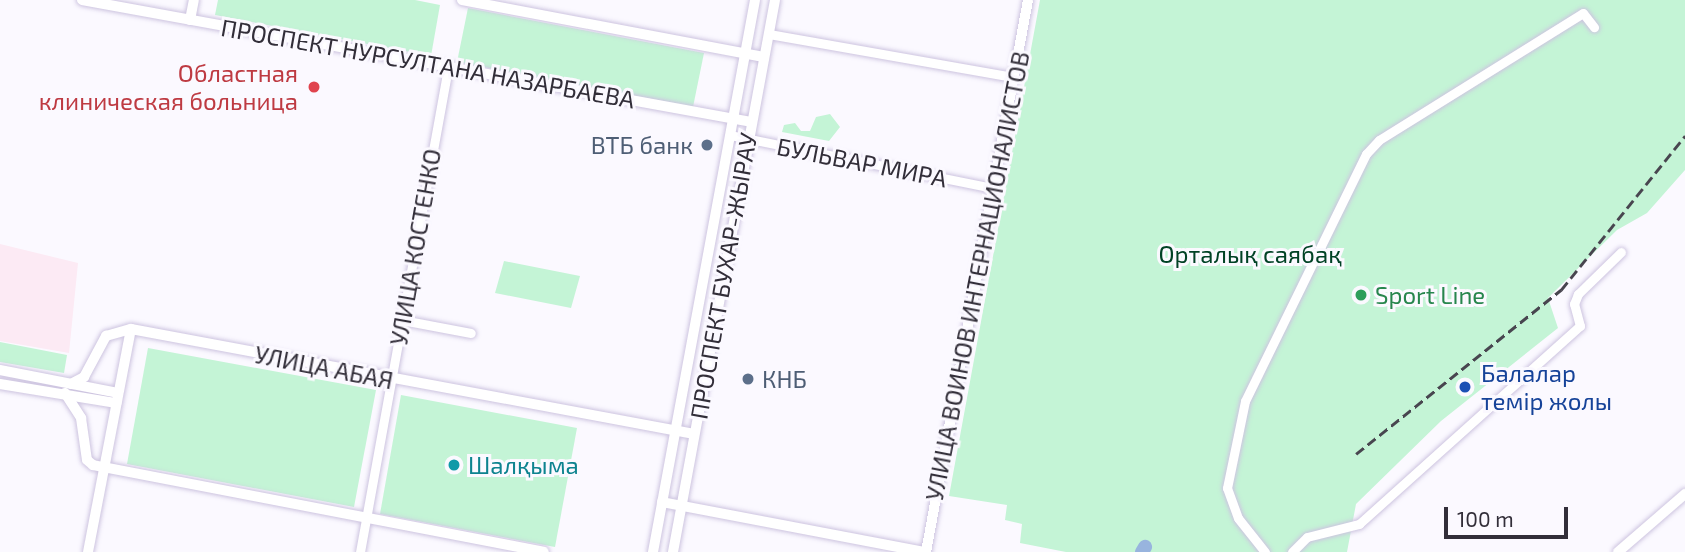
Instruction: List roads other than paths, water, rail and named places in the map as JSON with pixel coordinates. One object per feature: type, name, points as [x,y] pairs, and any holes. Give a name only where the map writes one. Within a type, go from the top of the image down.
[{"type":"main road","name":"ПРОСПЕКТ НУРСУЛТАНА НАЗАРБАЕВА","points":[[82,0],[751,122]]},
{"type":"main road","points":[[190,20],[194,0]]},
{"type":"main road","points":[[462,0],[764,57]]},
{"type":"main road","name":"ПРОСПЕКТ БУХАР-ЖЫРАУ","points":[[653,552],[755,0]]},
{"type":"main road","name":"ПРОСПЕКТ БУХАР-ЖЫРАУ","points":[[673,552],[775,0]]},
{"type":"main road","name":"УЛИЦА ВОИНОВ ИНТЕРНАЦИОНАЛИСТОВ","points":[[924,552],[1028,0]]},
{"type":"main road","points":[[0,384],[68,389],[84,377],[106,336],[131,329],[88,552]]},
{"type":"main road","name":"УЛИЦА АБАЯ","points":[[131,329],[391,380],[694,434]]},
{"type":"main road","points":[[0,370],[68,389],[117,398]]},
{"type":"main road","points":[[68,389],[81,418],[87,460],[104,468],[544,552]]},
{"type":"main road","points":[[1618,552],[1685,494]]},
{"type":"main road","points":[[662,502],[924,552]]},
{"type":"street","points":[[1265,552],[1238,519],[1227,488],[1239,423],[1262,364],[1366,154],[1379,140],[1583,13],[1594,27]]},
{"type":"street","points":[[769,34],[1014,77]]},
{"type":"street","name":"УЛИЦА КОСТЕНКО","points":[[360,552],[448,67]]},
{"type":"street","name":"БУЛЬВАР МИРА","points":[[730,135],[993,188]]},
{"type":"street","points":[[1292,552],[1307,537],[1359,524],[1580,326],[1574,304],[1578,294],[1621,252]]},
{"type":"street","points":[[402,320],[471,333]]},
{"type":"waterway","points":[[1142,552],[1145,547]]},
{"type":"railway","points":[[1356,454],[1561,290],[1685,136]]},
{"type":"place","name":"Областная клиническая больница","points":[[314,87]]},
{"type":"place","name":"ВТБ банк","points":[[707,145]]},
{"type":"place","name":"Sport Line","points":[[1361,295]]},
{"type":"place","name":"КНБ","points":[[748,379]]},
{"type":"place","name":"Балалар темір жолы","points":[[1465,387]]},
{"type":"place","name":"Шалқыма","points":[[454,465]]},
{"type":"park label","name":"Орталық саябақ","points":[[1250,254]]}]
